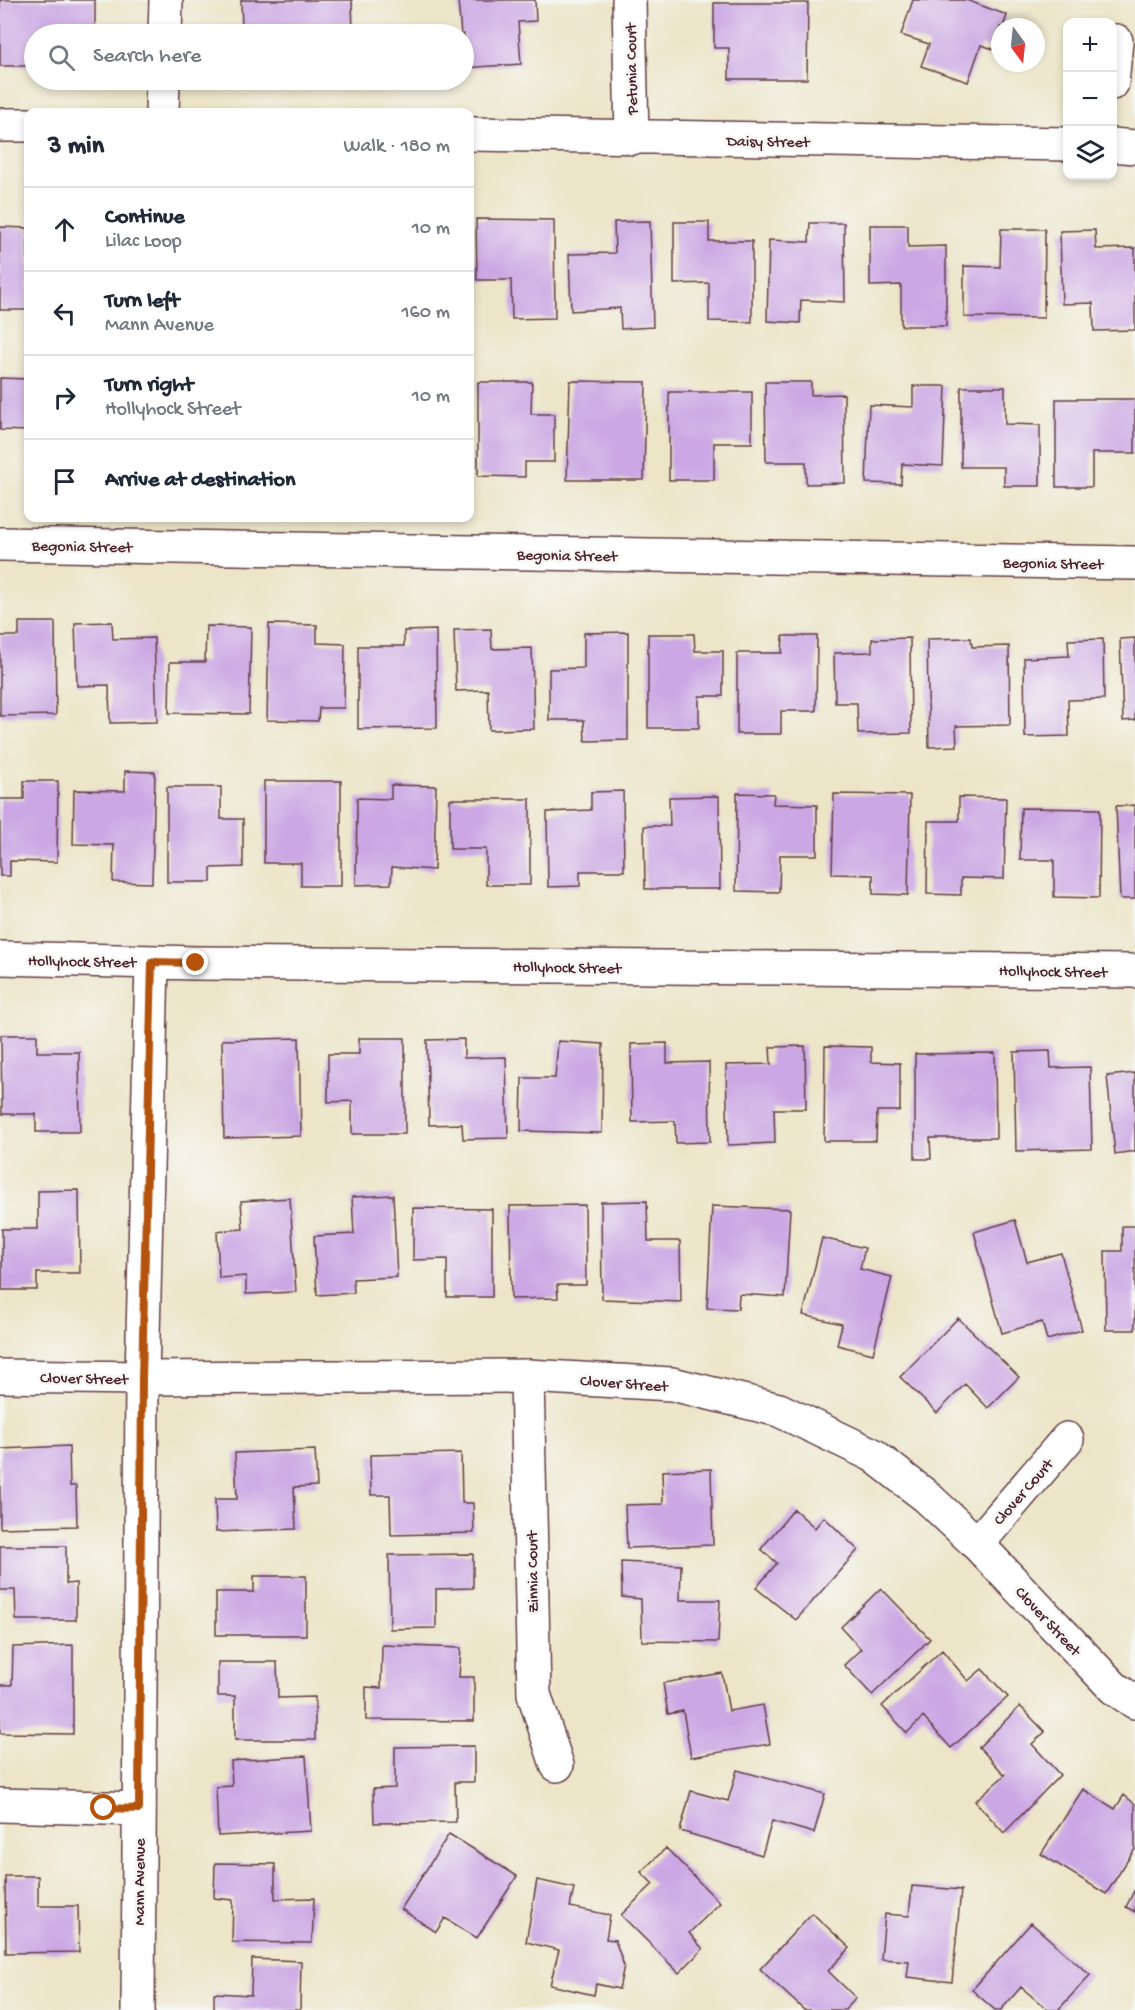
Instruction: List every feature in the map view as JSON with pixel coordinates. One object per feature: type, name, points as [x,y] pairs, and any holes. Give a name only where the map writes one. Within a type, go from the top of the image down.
[{"type":"street","points":[[165,24],[166,0]]},
{"type":"street","name":"Petunia Court","points":[[629,0],[632,138]]},
{"type":"street","points":[[162,108],[163,90]]},
{"type":"street","points":[[0,125],[24,125]]},
{"type":"street","name":"Daisy Street","points":[[474,134],[1063,144]]},
{"type":"street","points":[[1117,145],[1135,147]]},
{"type":"street","name":"Begonia Street","points":[[0,544],[1135,563]]},
{"type":"street","name":"Hollyhock Street","points":[[0,958],[152,962],[1135,971]]},
{"type":"street","name":"Mann Avenue","points":[[138,2010],[142,1378],[152,962]]},
{"type":"street","name":"Clover Street","points":[[0,1376],[142,1378],[527,1376],[672,1384],[779,1410],[873,1455],[927,1497],[977,1544],[1114,1688],[1135,1702]]},
{"type":"street","name":"Zinnia Court","points":[[527,1376],[534,1694],[557,1765]]},
{"type":"street","name":"Clover Court","points":[[977,1544],[1067,1439]]},
{"type":"street","points":[[0,1805],[139,1809]]},
{"type":"building","points":[[0,0],[95,0],[95,24],[24,24],[24,66],[0,66]]},
{"type":"building","points":[[241,0],[352,0],[353,24],[242,24]]},
{"type":"building","points":[[458,0],[535,0],[536,21],[518,22],[521,64],[474,67],[474,24],[460,24]]},
{"type":"building","points":[[913,0],[966,0],[1007,15],[1006,18],[991,18],[991,48],[981,45],[968,82],[921,66],[929,44],[901,35]]},
{"type":"building","points":[[714,3],[808,3],[807,79],[729,79],[729,48],[714,48]]},
{"type":"building","points":[[476,219],[554,220],[555,318],[512,319],[511,280],[477,280]]},
{"type":"building","points":[[650,221],[653,327],[621,329],[620,308],[571,311],[569,254],[615,253],[614,222]]},
{"type":"building","points":[[674,222],[709,222],[709,241],[752,241],[752,322],[709,321],[709,283],[674,284]]},
{"type":"building","points":[[810,223],[844,223],[845,302],[801,300],[800,323],[767,321],[769,240],[809,242]]},
{"type":"building","points":[[870,225],[908,225],[908,247],[946,246],[946,326],[901,326],[901,285],[870,286]]},
{"type":"building","points":[[0,227],[24,228],[24,310],[0,310]]},
{"type":"building","points":[[1001,229],[1045,229],[1044,318],[964,317],[964,266],[1000,267]]},
{"type":"building","points":[[1095,230],[1096,249],[1135,248],[1135,330],[1094,331],[1093,303],[1062,304],[1060,231]]},
{"type":"building","points":[[0,378],[24,379],[24,431],[0,430]]},
{"type":"building","points":[[570,381],[646,382],[644,480],[567,480]]},
{"type":"building","points":[[478,382],[532,382],[531,414],[554,414],[554,462],[525,462],[525,477],[478,476]]},
{"type":"building","points":[[765,382],[811,382],[811,395],[844,394],[845,483],[806,484],[806,462],[766,462]]},
{"type":"building","points":[[913,386],[946,386],[943,466],[902,464],[901,484],[866,483],[869,405],[913,407]]},
{"type":"building","points":[[961,387],[1005,387],[1005,424],[1040,425],[1040,486],[1004,486],[1004,467],[961,467]]},
{"type":"building","points":[[669,392],[752,392],[752,443],[714,443],[714,480],[669,480]]},
{"type":"building","points":[[1056,399],[1135,399],[1135,453],[1092,453],[1092,487],[1056,487]]},
{"type":"building","points":[[19,622],[55,622],[56,715],[0,716],[0,636],[19,636]]},
{"type":"building","points":[[112,622],[113,639],[154,638],[157,722],[110,723],[109,685],[77,686],[75,623]]},
{"type":"building","points":[[269,624],[317,625],[317,643],[345,644],[344,708],[319,708],[318,721],[267,720]]},
{"type":"building","points":[[206,626],[251,627],[249,714],[169,713],[170,662],[205,662]]},
{"type":"building","points":[[491,629],[492,649],[532,648],[534,729],[489,730],[488,690],[456,691],[454,630]]},
{"type":"building","points":[[436,630],[437,728],[358,729],[358,646],[404,646],[404,631]]},
{"type":"building","points":[[628,632],[628,740],[585,741],[584,720],[549,720],[549,669],[584,668],[584,633]]},
{"type":"building","points":[[648,634],[694,634],[695,651],[723,651],[723,696],[699,696],[699,728],[648,728]]},
{"type":"building","points":[[783,636],[817,636],[816,711],[781,711],[781,734],[737,734],[737,653],[782,653]]},
{"type":"building","points":[[910,638],[911,733],[858,734],[857,703],[835,703],[834,653],[872,652],[872,639]]},
{"type":"building","points":[[971,638],[972,647],[1009,646],[1010,725],[956,726],[957,746],[929,747],[927,639]]},
{"type":"building","points":[[1135,638],[1135,720],[1123,721],[1120,639]]},
{"type":"building","points":[[1103,639],[1104,699],[1068,700],[1069,736],[1025,737],[1024,658],[1069,656],[1068,640]]},
{"type":"building","points":[[125,771],[155,772],[152,883],[113,882],[114,845],[73,844],[74,790],[125,791]]},
{"type":"building","points":[[24,781],[58,781],[57,862],[10,861],[10,876],[0,876],[0,799],[24,799]]},
{"type":"building","points":[[264,781],[341,781],[341,886],[301,886],[301,863],[264,863]]},
{"type":"building","points":[[391,785],[436,786],[434,870],[392,867],[391,884],[356,885],[357,798],[391,799]]},
{"type":"building","points":[[167,787],[221,787],[221,819],[243,819],[243,867],[211,868],[211,882],[167,882]]},
{"type":"building","points":[[623,791],[624,871],[580,871],[580,886],[548,887],[547,812],[591,810],[591,792]]},
{"type":"building","points":[[737,793],[774,794],[773,804],[817,805],[817,855],[780,855],[779,892],[736,891]]},
{"type":"building","points":[[834,794],[910,795],[908,895],[873,894],[873,875],[832,874]]},
{"type":"building","points":[[719,796],[720,889],[645,889],[644,826],[670,826],[669,797]]},
{"type":"building","points":[[959,797],[1006,798],[1004,879],[961,878],[961,895],[927,894],[928,821],[959,821]]},
{"type":"building","points":[[450,799],[530,799],[530,885],[486,885],[486,849],[450,849]]},
{"type":"building","points":[[1135,805],[1135,899],[1120,899],[1116,806]]},
{"type":"building","points":[[1021,808],[1100,809],[1099,898],[1054,897],[1054,860],[1020,860]]},
{"type":"building","points":[[1,1035],[37,1035],[37,1052],[79,1052],[80,1132],[36,1132],[36,1114],[2,1114]]},
{"type":"building","points":[[299,1038],[301,1136],[224,1138],[222,1040]]},
{"type":"building","points":[[359,1038],[405,1038],[405,1134],[352,1134],[352,1101],[328,1102],[328,1054],[359,1054]]},
{"type":"building","points":[[464,1039],[464,1058],[506,1057],[508,1138],[463,1139],[462,1124],[429,1125],[427,1040]]},
{"type":"building","points":[[558,1041],[603,1044],[602,1133],[521,1131],[522,1078],[555,1078]]},
{"type":"building","points":[[667,1043],[667,1063],[709,1062],[710,1142],[676,1143],[675,1121],[632,1122],[631,1044]]},
{"type":"building","points":[[805,1046],[806,1109],[774,1109],[775,1143],[728,1145],[726,1065],[771,1064],[770,1047]]},
{"type":"building","points":[[825,1046],[871,1047],[871,1062],[900,1063],[900,1111],[877,1111],[876,1141],[824,1141]]},
{"type":"building","points":[[1050,1051],[1051,1068],[1090,1067],[1092,1149],[1016,1151],[1014,1052]]},
{"type":"building","points":[[995,1053],[996,1138],[930,1138],[931,1159],[915,1159],[915,1054]]},
{"type":"building","points":[[1135,1073],[1135,1151],[1115,1154],[1107,1076]]},
{"type":"building","points":[[79,1190],[80,1273],[37,1273],[37,1290],[2,1290],[2,1229],[38,1229],[38,1191]]},
{"type":"building","points":[[393,1195],[397,1277],[353,1279],[354,1293],[317,1295],[314,1236],[354,1234],[352,1197]]},
{"type":"building","points":[[290,1198],[296,1292],[246,1294],[246,1276],[219,1278],[217,1231],[243,1229],[241,1201]]},
{"type":"building","points":[[647,1201],[648,1241],[680,1241],[681,1302],[602,1299],[601,1202]]},
{"type":"building","points":[[585,1205],[586,1285],[557,1285],[558,1298],[511,1299],[510,1206]]},
{"type":"building","points":[[712,1206],[790,1209],[785,1297],[739,1294],[738,1309],[707,1308]]},
{"type":"building","points":[[413,1208],[492,1209],[492,1297],[447,1297],[447,1259],[413,1260]]},
{"type":"building","points":[[1015,1220],[1027,1262],[1061,1253],[1082,1330],[1047,1340],[1042,1322],[1002,1333],[974,1232]]},
{"type":"building","points":[[1122,1226],[1135,1226],[1135,1330],[1106,1330],[1105,1251],[1122,1251]]},
{"type":"building","points":[[822,1238],[865,1248],[860,1269],[892,1277],[873,1354],[837,1345],[842,1324],[803,1315]]},
{"type":"building","points":[[958,1318],[1019,1377],[988,1408],[965,1384],[937,1413],[900,1377]]},
{"type":"building","points":[[69,1446],[70,1486],[76,1486],[77,1526],[0,1528],[0,1449]]},
{"type":"building","points":[[315,1450],[317,1486],[294,1487],[296,1529],[216,1532],[215,1499],[237,1499],[235,1453]]},
{"type":"building","points":[[461,1453],[462,1503],[473,1503],[474,1533],[391,1535],[390,1495],[371,1495],[370,1455]]},
{"type":"building","points":[[711,1469],[713,1545],[627,1548],[625,1505],[663,1504],[662,1471]]},
{"type":"building","points":[[794,1509],[815,1528],[824,1517],[858,1550],[796,1620],[756,1588],[777,1563],[761,1549]]},
{"type":"building","points":[[0,1546],[66,1546],[66,1584],[76,1583],[76,1620],[16,1620],[15,1590],[0,1590]]},
{"type":"building","points":[[473,1554],[473,1588],[436,1589],[436,1628],[390,1629],[389,1555]]},
{"type":"building","points":[[621,1562],[681,1565],[680,1600],[720,1600],[718,1642],[642,1641],[641,1599],[622,1597]]},
{"type":"building","points":[[254,1576],[306,1576],[306,1635],[216,1635],[216,1592],[254,1592]]},
{"type":"building","points":[[881,1588],[930,1639],[872,1695],[844,1665],[861,1649],[841,1627]]},
{"type":"building","points":[[73,1645],[73,1734],[0,1733],[0,1685],[12,1685],[13,1647]]},
{"type":"building","points":[[382,1645],[461,1648],[459,1677],[474,1677],[474,1721],[366,1720],[366,1687],[381,1688]]},
{"type":"building","points":[[942,1650],[968,1681],[982,1669],[1008,1697],[951,1748],[923,1717],[907,1733],[882,1706]]},
{"type":"building","points":[[218,1662],[277,1662],[278,1698],[315,1697],[315,1740],[235,1740],[235,1696],[218,1696]]},
{"type":"building","points":[[722,1673],[729,1711],[763,1705],[770,1744],[691,1757],[683,1711],[668,1714],[663,1683]]},
{"type":"building","points":[[1020,1706],[1045,1732],[1032,1744],[1060,1775],[1004,1833],[975,1801],[1005,1775],[979,1747]]},
{"type":"building","points":[[474,1746],[474,1782],[455,1782],[456,1822],[374,1823],[373,1789],[395,1788],[395,1747]]},
{"type":"building","points":[[306,1756],[311,1831],[218,1836],[216,1787],[232,1786],[231,1761]]},
{"type":"building","points":[[737,1770],[825,1794],[814,1833],[772,1821],[762,1855],[680,1831],[691,1791],[728,1801]]},
{"type":"building","points":[[1083,1789],[1115,1809],[1124,1795],[1135,1804],[1135,1849],[1106,1894],[1041,1854]]},
{"type":"building","points":[[449,1834],[517,1876],[477,1938],[445,1918],[436,1932],[401,1909]]},
{"type":"building","points":[[666,1848],[720,1903],[689,1933],[703,1949],[679,1973],[621,1915],[653,1884],[641,1872]]},
{"type":"building","points":[[215,1863],[275,1864],[275,1899],[314,1898],[312,1943],[232,1942],[233,1900],[214,1898]]},
{"type":"building","points":[[5,1876],[38,1876],[38,1906],[78,1906],[79,1952],[6,1953]]},
{"type":"building","points":[[537,1880],[574,1888],[570,1907],[610,1915],[606,1939],[615,1940],[624,1966],[619,1989],[596,1984],[594,1995],[550,1985],[559,1950],[526,1942]]},
{"type":"building","points":[[912,1886],[961,1890],[952,1982],[907,1977],[909,1961],[881,1959],[885,1914],[909,1916]]},
{"type":"building","points":[[1135,1889],[1135,1912],[1126,1907]]},
{"type":"building","points":[[812,1913],[850,1948],[828,1971],[856,1998],[845,2010],[804,2010],[760,1969]]},
{"type":"building","points":[[1031,1923],[1090,1975],[1058,2010],[1048,2010],[1021,1987],[1001,2010],[995,2010],[972,1990]]},
{"type":"building","points":[[252,1959],[301,1961],[300,2010],[214,2010],[214,1993],[251,1995]]},
{"type":"route","points":[[104,1808],[139,1809],[142,1378],[152,962],[196,963]]}]
